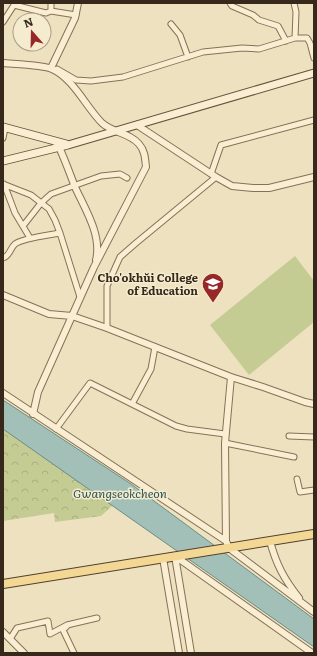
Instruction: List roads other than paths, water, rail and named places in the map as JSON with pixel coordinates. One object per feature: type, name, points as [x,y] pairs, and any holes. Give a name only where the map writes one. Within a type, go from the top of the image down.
[{"type":"main road","points":[[3,161],[68,145],[314,74]]},
{"type":"main road","points":[[4,127],[68,145]]},
{"type":"main road","points":[[3,584],[179,556],[226,546],[314,534]]},
{"type":"street","points":[[51,3],[51,10]]},
{"type":"street","points":[[52,67],[76,15],[78,3]]},
{"type":"street","points":[[230,3],[232,6],[252,15],[259,20],[278,26],[286,41]]},
{"type":"street","points":[[294,3],[296,12],[295,38]]},
{"type":"street","points":[[3,22],[14,4],[46,13],[51,10],[76,15]]},
{"type":"street","points":[[171,24],[180,35],[188,57]]},
{"type":"street","points":[[3,63],[52,67],[76,80],[91,81],[123,77],[203,52],[242,48],[259,50],[295,38],[307,38],[314,58]]},
{"type":"street","points":[[33,414],[38,392],[80,297],[146,167],[145,153],[139,143],[124,134],[114,131],[103,123],[64,76],[52,67]]},
{"type":"street","points":[[107,328],[107,286],[120,258],[214,176],[221,145],[314,120]]},
{"type":"street","points":[[136,125],[214,176],[232,186],[269,188],[314,177]]},
{"type":"street","points":[[3,138],[4,127]]},
{"type":"street","points":[[59,147],[92,224],[96,240],[97,254],[94,267]]},
{"type":"street","points":[[23,226],[41,203],[51,194],[101,176],[120,174],[128,178]]},
{"type":"street","points":[[3,184],[31,194],[49,209],[60,233],[80,297]]},
{"type":"street","points":[[3,184],[15,213],[30,238]]},
{"type":"street","points":[[3,258],[7,257],[16,244],[30,238],[60,233]]},
{"type":"street","points":[[3,295],[49,314],[72,316],[107,328],[231,377],[314,404]]},
{"type":"street","points":[[132,404],[151,369],[155,347]]},
{"type":"street","points":[[226,546],[225,434],[231,377]]},
{"type":"street","points":[[56,429],[90,384],[176,426],[225,434]]},
{"type":"street","points":[[3,393],[226,546],[314,612]]},
{"type":"street","points":[[289,436],[314,437]]},
{"type":"street","points":[[225,443],[294,457]]},
{"type":"street","points":[[297,480],[300,492],[314,490]]},
{"type":"street","points":[[270,541],[278,568],[285,580],[304,604]]},
{"type":"street","points":[[179,556],[191,653]]},
{"type":"street","points":[[179,556],[312,653]]},
{"type":"street","points":[[163,558],[179,653]]},
{"type":"street","points":[[10,639],[17,628],[48,621],[50,634],[67,625],[96,618]]},
{"type":"street","points":[[67,625],[63,630],[74,653]]},
{"type":"street","points":[[3,632],[24,653]]},
{"type":"water","name":"Gwangseokcheon","points":[[3,400],[131,484],[314,619],[314,647],[3,429]]},
{"type":"place","name":"Cho'okhŭi College of Education","points":[[213,304]]}]
